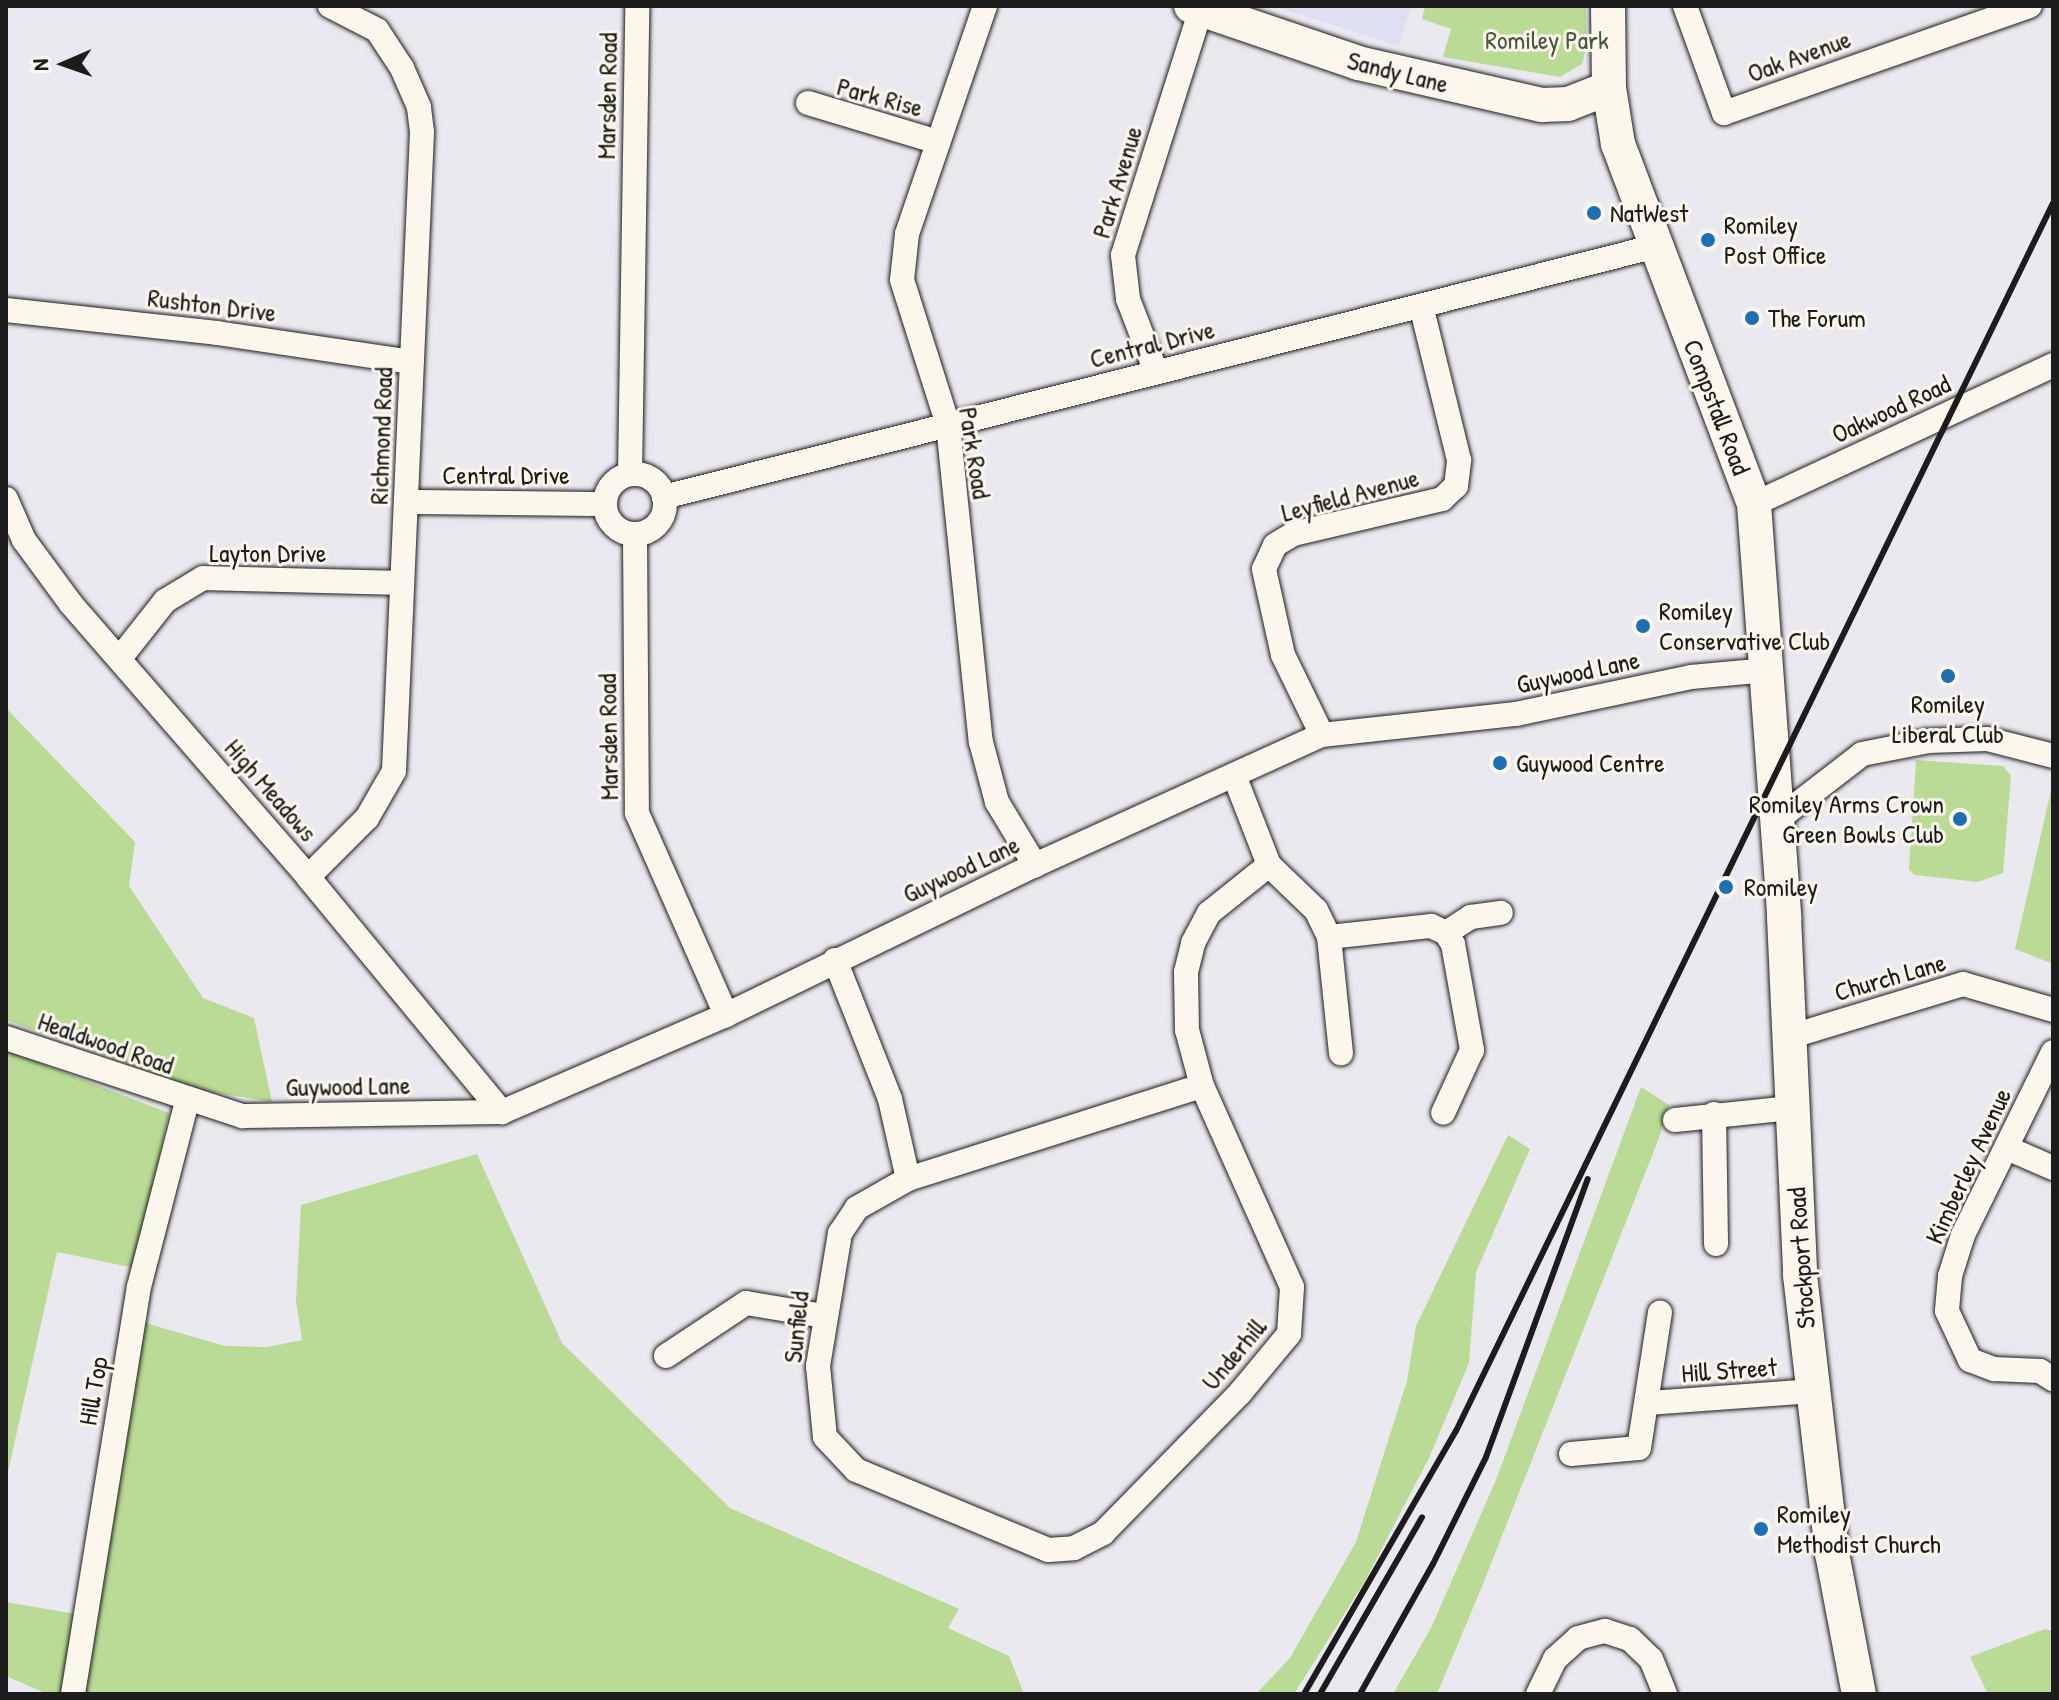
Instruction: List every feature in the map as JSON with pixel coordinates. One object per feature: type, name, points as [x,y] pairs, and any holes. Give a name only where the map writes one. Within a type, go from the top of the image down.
[{"type":"main road","name":"Compstall Road","points":[[1608,6],[1609,88],[1618,144],[1653,247],[1720,405],[1754,504],[1778,819]]},
{"type":"main road","name":"Sandy Lane","points":[[1196,8],[1358,63],[1542,105],[1568,104],[1609,88]]},
{"type":"main road","name":"Stockport Road","points":[[1778,819],[1791,1108],[1812,1391],[1832,1553],[1859,1694]]},
{"type":"street","name":"Richmond Road","points":[[308,877],[367,818],[394,771],[422,132],[419,107],[377,30],[330,6]]},
{"type":"street","name":"Marsden Road","points":[[630,474],[637,6]]},
{"type":"street","name":"Park Road","points":[[985,6],[907,234],[902,280],[948,425],[981,742],[997,802],[1035,865]]},
{"type":"street","name":"Oak Avenue","points":[[1685,6],[1724,113],[2030,6]]},
{"type":"street","name":"Park Avenue","points":[[1156,372],[1128,299],[1123,255],[1196,8]]},
{"type":"street","name":"Park Rise","points":[[808,103],[938,142]]},
{"type":"street","name":"Central Drive","points":[[664,497],[1156,372],[1422,309],[1653,247]]},
{"type":"street","name":"Leyfield Avenue","points":[[1322,735],[1283,655],[1264,569],[1275,545],[1293,534],[1442,499],[1456,486],[1459,460],[1422,309]]},
{"type":"street","name":"Rushton Drive","points":[[6,310],[217,333],[411,362]]},
{"type":"street","name":"Oakwood Road","points":[[1754,504],[2053,365]]},
{"type":"street","points":[[630,474],[652,479],[664,497],[658,523],[635,535]]},
{"type":"street","name":"Central Drive","points":[[630,474],[612,484],[604,504],[613,526],[635,535]]},
{"type":"street","name":"High Meadows","points":[[6,499],[24,540],[502,1112]]},
{"type":"street","name":"Central Drive","points":[[407,502],[604,504]]},
{"type":"street","name":"Marsden Road","points":[[635,535],[637,813],[726,1015]]},
{"type":"street","name":"Layton Drive","points":[[120,658],[165,601],[203,578],[402,583]]},
{"type":"street","name":"Guywood Lane","points":[[187,1102],[242,1116],[502,1112],[726,1015],[1035,865],[1322,735],[1516,714],[1691,677],[1768,670]]},
{"type":"street","points":[[1778,819],[1862,754],[1928,741],[1987,739],[2053,756]]},
{"type":"street","points":[[1234,775],[1269,865],[1316,910],[1329,937],[1341,1053]]},
{"type":"street","name":"Underhill","points":[[1103,1533],[1240,1393],[1289,1334],[1292,1287],[1202,1086],[1187,1030],[1186,972],[1193,943],[1209,913],[1269,865]]},
{"type":"street","points":[[1446,933],[1471,917],[1501,913]]},
{"type":"street","points":[[1329,937],[1431,926],[1446,933],[1453,944],[1472,1050],[1443,1113]]},
{"type":"street","points":[[835,960],[890,1099],[908,1179],[1202,1086]]},
{"type":"street","name":"Church Lane","points":[[1789,1037],[1963,984],[2053,1010]]},
{"type":"street","name":"Healdwood Road","points":[[6,1038],[187,1102]]},
{"type":"street","name":"Kimberley Avenue","points":[[2053,1052],[1963,1235],[1950,1276],[1947,1311],[1970,1360],[1994,1369],[2040,1371],[2053,1379]]},
{"type":"street","name":"Hill Top","points":[[73,1694],[139,1287],[187,1102]]},
{"type":"street","points":[[1675,1120],[1791,1108]]},
{"type":"street","points":[[1714,1114],[1716,1244]]},
{"type":"street","points":[[2007,1148],[2053,1168]]},
{"type":"street","name":"Sunfield","points":[[908,1179],[857,1208],[840,1233],[824,1316],[818,1407],[825,1437],[856,1470],[1048,1550],[1074,1548],[1103,1533]]},
{"type":"street","points":[[666,1356],[746,1303],[824,1316]]},
{"type":"street","name":"Hill Street","points":[[1571,1454],[1639,1448],[1649,1403],[1660,1313]]},
{"type":"street","name":"Hill Street","points":[[1649,1403],[1812,1391]]},
{"type":"street","points":[[1538,1694],[1555,1659],[1578,1638],[1605,1631],[1630,1639],[1651,1659],[1665,1694]]},
{"type":"shaded area","points":[[1273,6],[1411,6],[1399,46]]},
{"type":"green space","name":"Romiley Park","points":[[1425,6],[1586,6],[1587,45],[1582,64],[1560,77],[1443,57],[1451,29],[1422,19]]},
{"type":"green space","points":[[6,708],[135,842],[129,886],[203,998],[254,1018],[272,1102],[199,1090],[6,1020]]},
{"type":"green space","name":"Romiley Arms Crown Green Bowls Club","points":[[1916,760],[2003,766],[2011,776],[2003,873],[1978,882],[1915,875],[1909,870]]},
{"type":"green space","points":[[2053,786],[2053,964],[2015,949]]},
{"type":"green space","points":[[6,1050],[169,1113],[135,1268],[57,1252],[6,1481]]},
{"type":"green space","points":[[1641,1087],[1669,1105],[1659,1138],[1483,1584],[1437,1694],[1393,1694],[1431,1628],[1496,1480]]},
{"type":"green space","points":[[1508,1135],[1530,1149],[1476,1272],[1469,1363],[1429,1458],[1365,1581],[1294,1694],[1256,1694],[1290,1658],[1356,1542],[1407,1381],[1416,1326]]},
{"type":"green space","points":[[477,1154],[562,1343],[730,1508],[959,1609],[948,1628],[1009,1656],[1024,1694],[80,1694],[141,1353],[142,1322],[225,1346],[267,1347],[302,1340],[296,1301],[301,1205]]},
{"type":"green space","points":[[6,1602],[76,1614],[64,1694],[47,1694],[6,1676]]},
{"type":"green space","points":[[2045,1629],[2053,1631],[2053,1694],[1988,1694],[1970,1657]]},
{"type":"railway","points":[[1304,1694],[1456,1431],[2053,203]]},
{"type":"railway","points":[[1360,1694],[1433,1564],[1486,1457],[1588,1179]]},
{"type":"railway","points":[[1320,1694],[1422,1517]]},
{"type":"place","name":"NatWest","points":[[1594,213]]},
{"type":"place","name":"Romiley Post Office","points":[[1708,240]]},
{"type":"place","name":"The Forum","points":[[1752,318]]},
{"type":"place","name":"Romiley Conservative Club","points":[[1643,626]]},
{"type":"place","name":"Romiley Liberal Club","points":[[1948,676]]},
{"type":"place","name":"Guywood Centre","points":[[1500,763]]},
{"type":"place","name":"Romiley Arms Crown Green Bowls Club","points":[[1960,819]]},
{"type":"place","name":"Romiley","points":[[1726,887]]},
{"type":"place","name":"Romiley Methodist Church","points":[[1761,1529]]}]
